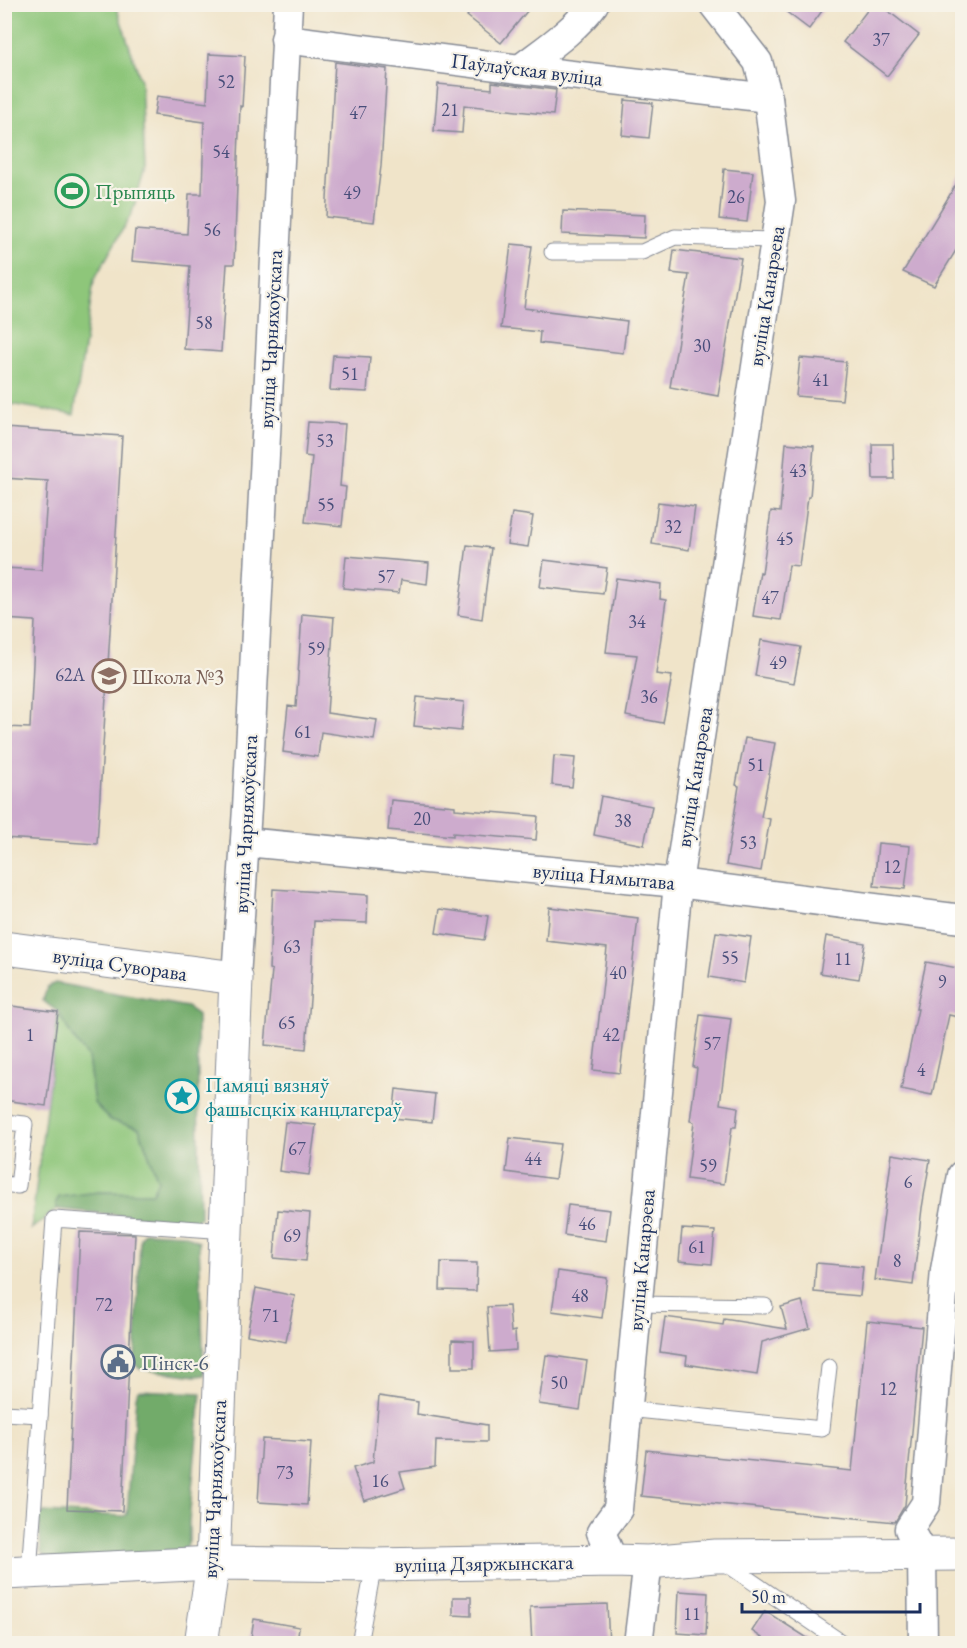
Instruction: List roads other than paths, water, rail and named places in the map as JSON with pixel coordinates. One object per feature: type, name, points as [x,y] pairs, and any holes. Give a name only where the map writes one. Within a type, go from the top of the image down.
[{"type":"street","name":"вуліца Чарняхоўскага","points":[[201,1644],[213,1563],[236,978],[288,4]]},
{"type":"street","points":[[520,69],[561,39],[594,4]]},
{"type":"street","name":"вуліца Канарэева","points":[[613,1561],[601,1532],[618,1509],[678,883],[781,201],[768,98],[758,62],[713,4]]},
{"type":"street","name":"Паўлаўская вуліца","points":[[285,39],[768,98]]},
{"type":"street","name":"вуліца Нямытава","points":[[245,842],[678,883],[963,919]]},
{"type":"street","name":"вуліца Суворава","points":[[4,948],[236,978]]},
{"type":"street","points":[[923,1644],[922,1553],[909,1529],[926,1503],[945,1270],[963,1175]]},
{"type":"street","name":"вуліца Дзяржынскага","points":[[17,1573],[213,1563],[374,1565],[648,1562],[715,1556],[963,1554]]},
{"type":"street","points":[[638,1644],[648,1562]]},
{"type":"lane","points":[[552,252],[642,252],[675,237],[775,240]]},
{"type":"lane","points":[[4,1122],[25,1124],[18,1186],[4,1184]]},
{"type":"lane","points":[[17,1573],[40,1415],[54,1219],[227,1231]]},
{"type":"lane","points":[[637,1304],[765,1306]]},
{"type":"lane","points":[[627,1409],[822,1429],[829,1367]]},
{"type":"lane","points":[[4,1413],[40,1415]]},
{"type":"lane","points":[[715,1556],[844,1644]]},
{"type":"lane","points":[[359,1644],[374,1565]]},
{"type":"place","name":"Прыпяць","points":[[72,191]]},
{"type":"place","name":"Школа №3","points":[[109,676]]},
{"type":"place","name":"Памяці вязняў фашысцкіх канцлагераў","points":[[182,1096]]},
{"type":"place","name":"Пінск-6","points":[[118,1362]]}]
